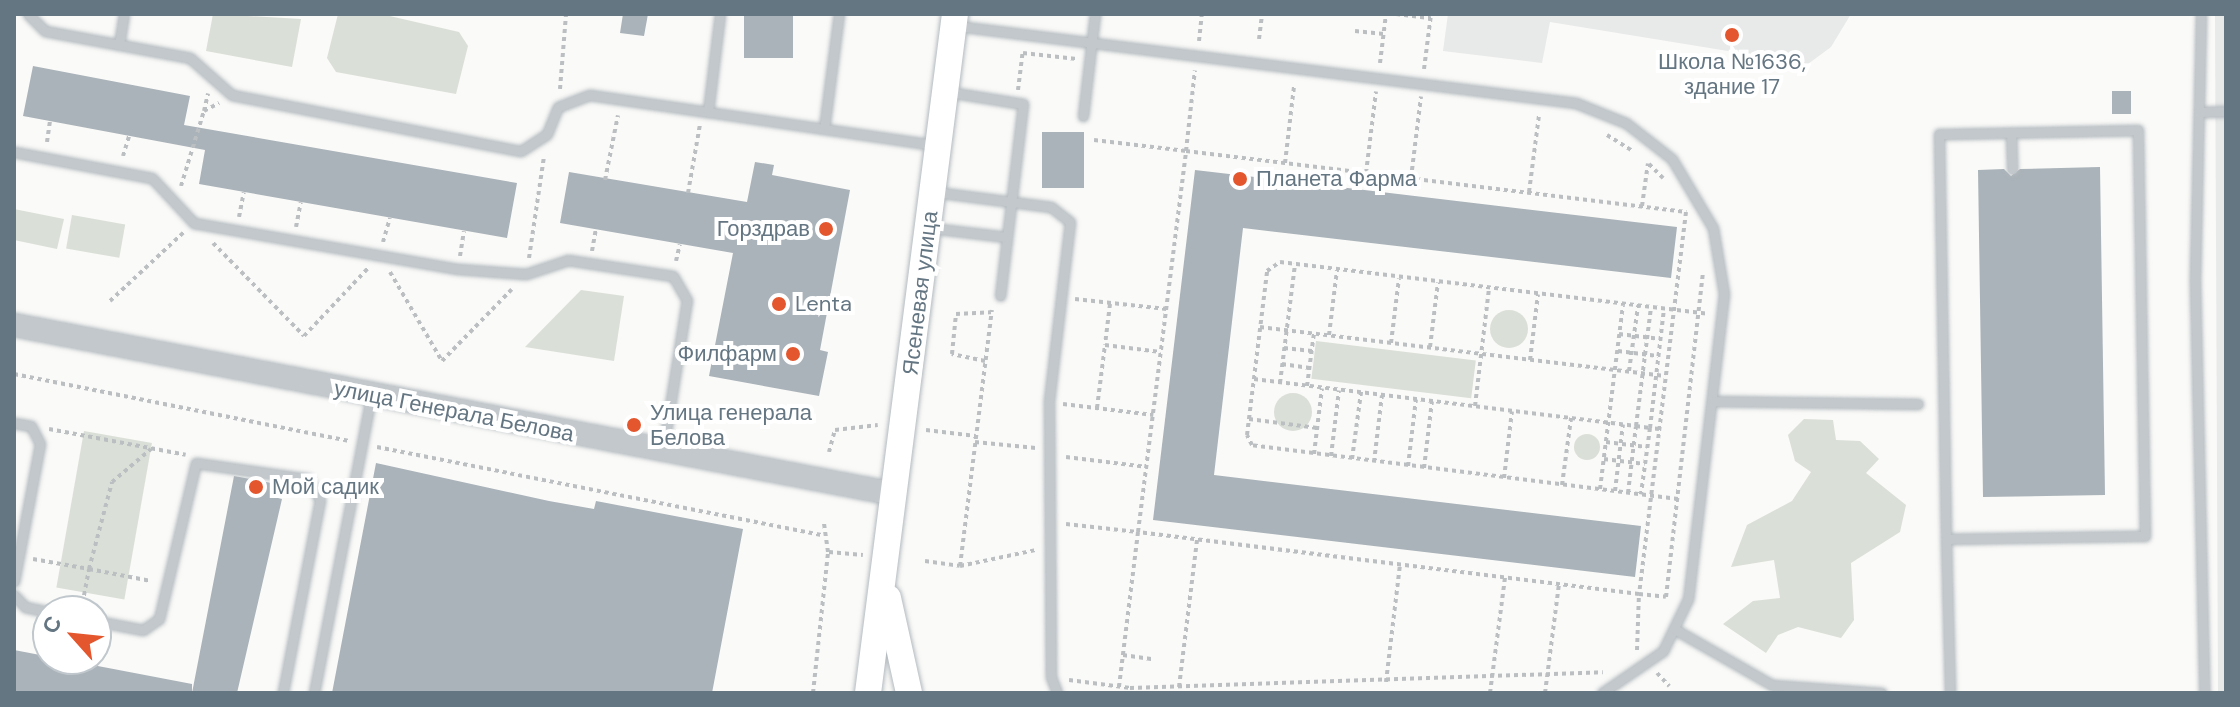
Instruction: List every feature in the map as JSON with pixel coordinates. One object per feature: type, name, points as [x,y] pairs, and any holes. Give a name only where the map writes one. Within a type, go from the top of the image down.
[{"type":"main road","name":"Ясеневая улица","points":[[864,689],[884,571],[955,20]]},
{"type":"main road","name":"Ясеневая улица","points":[[884,571],[909,693]]},
{"type":"street","name":"улица Генерала Белова","points":[[14,325],[894,494]]},
{"type":"lane","points":[[28,14],[45,31],[190,58],[232,95],[521,151],[547,134],[558,107],[590,95],[938,146]]},
{"type":"lane","points":[[119,45],[124,14]]},
{"type":"lane","points":[[705,112],[720,14]]},
{"type":"lane","points":[[824,129],[839,14]]},
{"type":"lane","points":[[1083,116],[1095,14]]},
{"type":"lane","points":[[2201,14],[2195,282],[2204,693]]},
{"type":"lane","points":[[955,20],[1025,34],[1565,101],[1640,131],[1693,186],[1718,247],[1724,294],[1688,599],[1676,630],[1650,665],[1602,693]]},
{"type":"lane","points":[[945,92],[1017,100],[1023,106],[1000,296]]},
{"type":"lane","points":[[2200,112],[2226,111]]},
{"type":"lane","points":[[1946,539],[2145,536],[2138,130],[1939,134],[1946,539],[1950,693]]},
{"type":"lane","points":[[2011,133],[2012,169]]},
{"type":"lane","points":[[14,152],[152,178],[194,223],[458,269],[526,274],[568,260],[673,276],[687,300],[663,451]]},
{"type":"lane","points":[[932,192],[1057,209],[1070,222],[1049,402],[1051,677],[1057,693]]},
{"type":"lane","points":[[928,228],[1006,237]]},
{"type":"lane","points":[[314,693],[371,396]]},
{"type":"lane","points":[[1712,401],[1918,404]]},
{"type":"lane","points":[[14,423],[31,426],[40,444],[14,582]]},
{"type":"lane","points":[[112,623],[150,628],[161,616],[189,472],[208,460],[308,479],[318,488],[283,693]]},
{"type":"lane","points":[[14,595],[25,607],[32,609]]},
{"type":"lane","points":[[1676,630],[1772,685],[1882,693]]},
{"type":"path","points":[[558,107],[566,14]]},
{"type":"path","points":[[1119,687],[1202,14]]},
{"type":"path","points":[[1259,39],[1262,14]]},
{"type":"path","points":[[1396,14],[1431,18]]},
{"type":"path","points":[[1355,31],[1384,34]]},
{"type":"path","points":[[1017,100],[1025,34]]},
{"type":"path","points":[[1023,53],[1090,61]]},
{"type":"path","points":[[1180,72],[1207,75]]},
{"type":"path","points":[[1279,84],[1308,87]]},
{"type":"path","points":[[1285,163],[1294,86]]},
{"type":"path","points":[[1362,94],[1391,97]]},
{"type":"path","points":[[175,203],[204,111],[232,95]]},
{"type":"path","points":[[1406,99],[1435,103]]},
{"type":"path","points":[[605,180],[621,100]]},
{"type":"path","points":[[688,193],[705,112]]},
{"type":"path","points":[[1524,114],[1551,117]]},
{"type":"path","points":[[1529,193],[1539,115]]},
{"type":"path","points":[[46,158],[50,121]]},
{"type":"path","points":[[1599,130],[1648,163],[1672,190]]},
{"type":"path","points":[[380,256],[442,361],[526,274],[547,134]]},
{"type":"path","points":[[117,172],[129,136]]},
{"type":"path","points":[[1094,140],[1686,212]]},
{"type":"path","points":[[1642,206],[1648,163]]},
{"type":"path","points":[[236,230],[244,192]]},
{"type":"path","points":[[1679,201],[1694,229]]},
{"type":"path","points":[[293,240],[301,202]]},
{"type":"path","points":[[1628,656],[1637,650],[1639,594],[1686,212]]},
{"type":"path","points":[[110,301],[194,223],[304,336],[380,256],[390,218]]},
{"type":"path","points":[[458,269],[464,231]]},
{"type":"path","points":[[1059,523],[1666,597],[1699,313],[1702,259]]},
{"type":"path","points":[[1677,499],[1252,445],[1249,419],[1269,267],[1295,264],[1699,313]]},
{"type":"path","points":[[1280,383],[1295,264]]},
{"type":"path","points":[[1329,335],[1337,269]]},
{"type":"path","points":[[1391,343],[1399,277]]},
{"type":"path","points":[[1430,347],[1438,282]]},
{"type":"path","points":[[1475,406],[1489,288]]},
{"type":"path","points":[[1530,360],[1538,294]]},
{"type":"path","points":[[960,566],[991,312],[1000,296]]},
{"type":"path","points":[[1061,297],[1166,309]]},
{"type":"path","points":[[1097,408],[1110,303]]},
{"type":"path","points":[[1600,489],[1623,304]]},
{"type":"path","points":[[1629,372],[1638,306]]},
{"type":"path","points":[[1628,493],[1651,308]]},
{"type":"path","points":[[1641,494],[1664,309]]},
{"type":"path","points":[[985,361],[953,356],[954,326],[959,310],[991,312]]},
{"type":"path","points":[[1260,327],[1665,376]]},
{"type":"path","points":[[1307,386],[1314,333]]},
{"type":"path","points":[[1619,334],[1661,339]]},
{"type":"path","points":[[1105,345],[1161,352]]},
{"type":"path","points":[[1284,348],[1312,351]]},
{"type":"path","points":[[1618,351],[1658,356]]},
{"type":"path","points":[[1282,364],[1310,368]]},
{"type":"path","points":[[14,374],[821,535]]},
{"type":"path","points":[[1254,379],[1659,429]]},
{"type":"path","points":[[1314,454],[1322,388]]},
{"type":"path","points":[[1331,456],[1339,390]]},
{"type":"path","points":[[1352,459],[1361,392]]},
{"type":"path","points":[[1374,462],[1382,395]]},
{"type":"path","points":[[1408,466],[1416,399]]},
{"type":"path","points":[[1424,468],[1432,401]]},
{"type":"path","points":[[1049,402],[1153,415]]},
{"type":"path","points":[[1504,478],[1512,411]]},
{"type":"path","points":[[1562,485],[1571,418]]},
{"type":"path","points":[[1249,419],[1317,428]]},
{"type":"path","points":[[1615,491],[1623,424]]},
{"type":"path","points":[[31,426],[208,460]]},
{"type":"path","points":[[829,452],[835,430]]},
{"type":"path","points":[[975,442],[1147,467]]},
{"type":"path","points":[[1606,442],[1647,447]]},
{"type":"path","points":[[84,595],[106,494],[124,467],[151,449]]},
{"type":"path","points":[[1604,459],[1645,464]]},
{"type":"path","points":[[813,693],[828,552],[821,535],[824,523]]},
{"type":"path","points":[[1179,687],[1197,540]]},
{"type":"path","points":[[925,561],[960,566],[1049,548]]},
{"type":"path","points":[[828,552],[863,555]]},
{"type":"path","points":[[19,556],[167,584]]},
{"type":"path","points":[[1386,682],[1400,565]]},
{"type":"path","points":[[1490,693],[1505,577]]},
{"type":"path","points":[[1545,693],[1559,584]]},
{"type":"path","points":[[1123,655],[1153,659]]},
{"type":"path","points":[[1062,679],[1119,687],[1179,687],[1547,678],[1609,668]]},
{"type":"shaded area","points":[[213,14],[301,19],[292,67],[206,51]]},
{"type":"shaded area","points":[[338,14],[381,14],[459,32],[468,46],[456,94],[336,72],[327,58]]},
{"type":"shaded area","name":"Школа №1636, здание 17","points":[[1448,14],[1851,14],[1831,47],[1808,64],[1550,22],[1542,63],[1443,51]]},
{"type":"shaded area","points":[[2215,14],[2226,14],[2226,693],[2218,693]]},
{"type":"shaded area","points":[[14,209],[64,219],[57,249],[14,240]]},
{"type":"shaded area","points":[[72,215],[125,224],[119,258],[66,248]]},
{"type":"shaded area","points":[[581,290],[624,296],[614,361],[525,347]]},
{"type":"shaded area","points":[[1509,310],[1522,316],[1528,329],[1522,342],[1509,348],[1496,342],[1490,329],[1496,316]]},
{"type":"shaded area","points":[[1316,341],[1476,361],[1471,398],[1311,379]]},
{"type":"shaded area","points":[[1293,393],[1307,398],[1312,412],[1307,426],[1293,431],[1279,426],[1274,412],[1279,398]]},
{"type":"shaded area","points":[[1804,419],[1833,420],[1836,440],[1860,441],[1879,459],[1866,473],[1906,505],[1900,532],[1851,563],[1854,620],[1841,638],[1798,627],[1778,635],[1766,653],[1723,624],[1753,601],[1780,598],[1774,560],[1731,567],[1747,525],[1792,501],[1811,472],[1795,461],[1788,435]]},
{"type":"shaded area","points":[[84,431],[152,443],[124,600],[56,588]]},
{"type":"shaded area","points":[[1587,434],[1596,438],[1600,447],[1596,456],[1587,460],[1578,456],[1574,447],[1578,438]]},
{"type":"building","points":[[623,14],[648,14],[644,36],[620,33]]},
{"type":"building","points":[[744,14],[793,14],[793,58],[744,58]]},
{"type":"building","points":[[33,66],[190,96],[184,125],[517,183],[507,238],[199,184],[205,150],[23,116]]},
{"type":"building","points":[[2112,91],[2131,91],[2131,114],[2112,114]]},
{"type":"building","points":[[1042,132],[1084,132],[1084,188],[1042,188]]},
{"type":"building","points":[[755,162],[774,165],[772,175],[850,190],[820,350],[828,352],[819,396],[709,376],[733,253],[560,223],[569,172],[747,202]]},
{"type":"building","points":[[2100,167],[2105,495],[1983,497],[1978,170],[2004,169],[2011,176],[2020,169]]},
{"type":"building","points":[[1195,170],[1677,227],[1671,278],[1243,228],[1214,475],[1641,526],[1635,577],[1153,520]]},
{"type":"building","points":[[376,463],[549,501],[594,509],[596,501],[743,529],[712,693],[332,693]]},
{"type":"building","points":[[234,476],[277,484],[274,497],[282,499],[237,693],[192,693]]},
{"type":"building","points":[[14,650],[32,653],[32,675],[112,675],[112,669],[192,684],[192,693],[14,693]]},
{"type":"place","name":"Школа №1636, здание 17","points":[[1732,35]]},
{"type":"place","name":"Планета Фарма","points":[[1240,179]]},
{"type":"place","name":"Горздрав","points":[[826,229]]},
{"type":"place","name":"Lenta","points":[[779,304]]},
{"type":"place","name":"Филфарм","points":[[793,354]]},
{"type":"place","name":"Улица генерала Белова","points":[[634,425]]},
{"type":"place","name":"Мой садик","points":[[256,487]]}]
